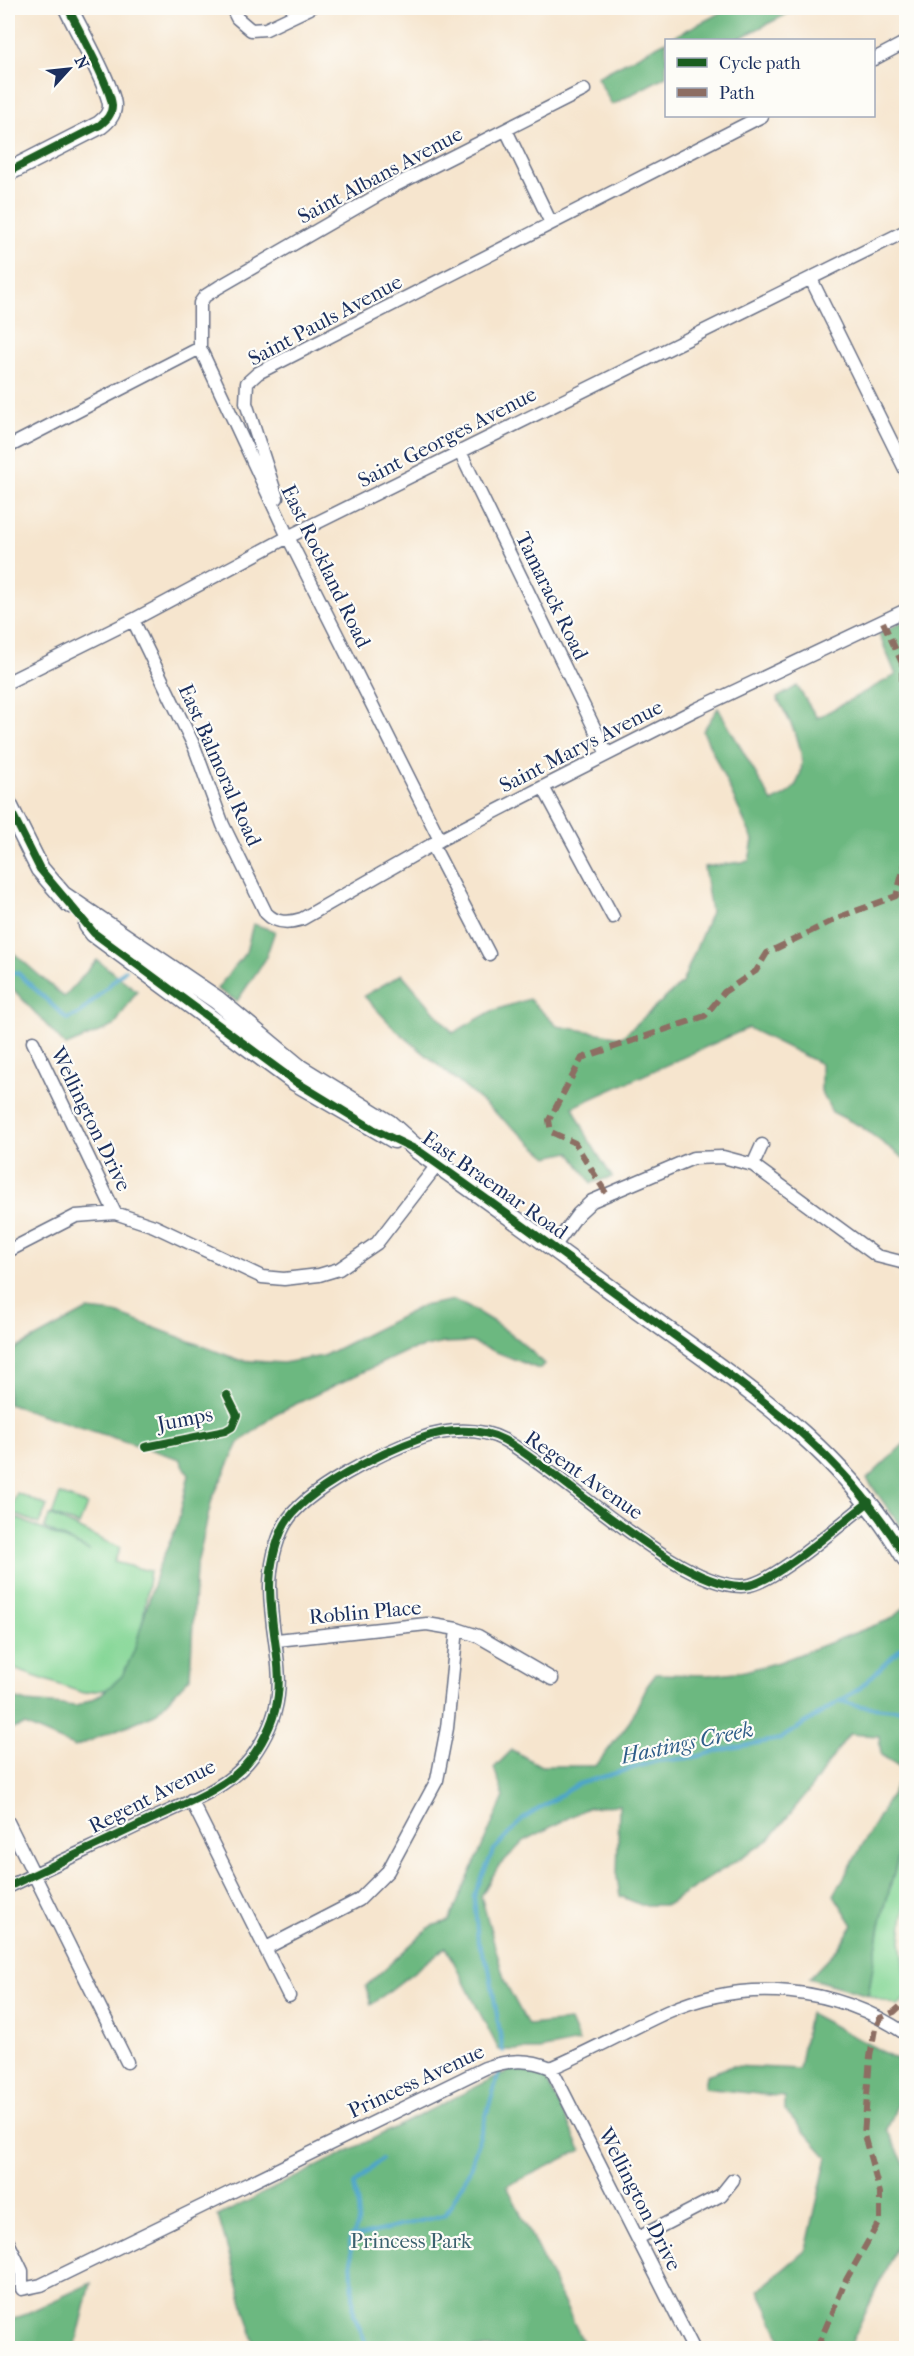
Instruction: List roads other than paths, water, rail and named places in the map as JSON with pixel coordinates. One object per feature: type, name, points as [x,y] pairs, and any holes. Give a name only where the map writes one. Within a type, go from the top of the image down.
[{"type":"street","points":[[8,172],[100,125],[110,116],[112,105],[107,89],[68,8]]},
{"type":"street","points":[[232,8],[237,18],[251,30],[266,29],[310,8]]},
{"type":"street","points":[[875,58],[906,42]]},
{"type":"street","name":"Saint Albans Avenue","points":[[200,303],[205,296],[219,287],[392,187],[584,90]]},
{"type":"street","name":"Saint Pauls Avenue","points":[[284,525],[270,471],[246,402],[247,383],[258,374],[760,117]]},
{"type":"street","points":[[506,130],[551,223]]},
{"type":"street","name":"Saint Georges Avenue","points":[[8,682],[133,620],[288,537],[461,454],[906,231]]},
{"type":"street","points":[[811,279],[906,471]]},
{"type":"street","name":"East Rockland Road","points":[[200,303],[200,348],[288,537],[489,954]]},
{"type":"street","points":[[8,447],[200,348]]},
{"type":"street","name":"Tamarack Road","points":[[461,454],[607,754]]},
{"type":"street","name":"Saint Marys Avenue","points":[[277,921],[302,919],[436,842],[607,754],[906,610]]},
{"type":"street","name":"East Balmoral Road","points":[[133,620],[194,746],[223,825],[266,913],[277,921]]},
{"type":"street","points":[[543,787],[613,917]]},
{"type":"street","name":"East Braemar Road","points":[[8,805],[40,869],[62,895],[217,1000],[300,1069],[389,1124],[419,1151],[789,1419],[831,1459],[869,1502],[906,1558]]},
{"type":"street","name":"Wellington Drive","points":[[33,1042],[115,1213]]},
{"type":"street","points":[[753,1165],[762,1145]]},
{"type":"street","points":[[553,1248],[578,1214],[592,1201],[644,1176],[693,1158],[723,1157],[753,1165],[877,1256],[901,1262]]},
{"type":"street","points":[[8,1251],[75,1216],[115,1213],[154,1226],[262,1277],[284,1279],[319,1275],[339,1269],[377,1243],[438,1164]]},
{"type":"street","name":"Regent Avenue","points":[[8,1887],[191,1800],[224,1781],[250,1759],[270,1727],[281,1684],[270,1588],[274,1552],[286,1522],[311,1497],[345,1474],[420,1438],[448,1430],[502,1439],[690,1572],[730,1586],[748,1585],[776,1574],[869,1502]]},
{"type":"street","name":"Roblin Place","points":[[277,1641],[427,1624],[457,1629],[494,1644],[552,1679]]},
{"type":"street","points":[[266,1948],[359,1900],[388,1871],[437,1780],[447,1728],[457,1629]]},
{"type":"street","points":[[191,1800],[289,1996]]},
{"type":"street","points":[[8,1822],[127,2062]]},
{"type":"street","points":[[552,2068],[600,2047],[668,2012],[723,1994],[747,1990],[820,1996],[853,2006],[906,2034]]},
{"type":"street","name":"Princess Avenue","points":[[8,2242],[22,2271],[22,2289],[40,2285],[180,2219],[485,2068],[508,2060],[536,2061],[552,2068]]},
{"type":"street","name":"Wellington Drive","points":[[552,2068],[693,2349]]},
{"type":"street","points":[[638,2238],[721,2194],[733,2180]]},
{"type":"waterway","points":[[8,971],[18,973],[67,1019],[79,1014],[125,970]]},
{"type":"waterway","name":"Hastings Creek","points":[[503,2051],[489,1968],[478,1942],[474,1896],[493,1851],[523,1819],[578,1784],[657,1761],[691,1758],[780,1739],[859,1689],[906,1643]]},
{"type":"waterway","points":[[840,1701],[860,1706],[906,1710]]},
{"type":"waterway","name":"Hastings Creek","points":[[368,2348],[354,2314],[350,2238],[445,2215],[469,2172],[499,2073]]},
{"type":"waterway","points":[[351,2237],[355,2232],[358,2219],[354,2185],[381,2159]]},
{"type":"park label","name":"Princess Park","points":[[411,2241]]}]
